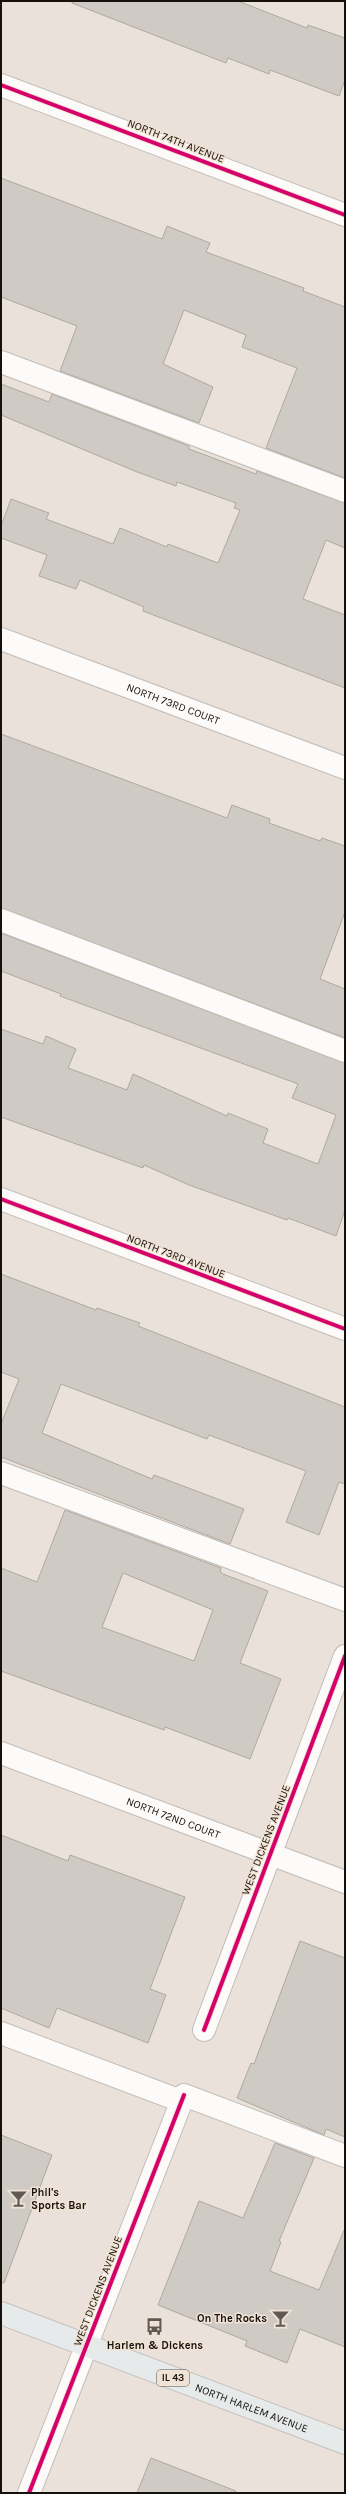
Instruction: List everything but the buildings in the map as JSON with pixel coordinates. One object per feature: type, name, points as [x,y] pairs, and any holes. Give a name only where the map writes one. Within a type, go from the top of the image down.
[{"type":"main road","name":"NORTH HARLEM AVENUE","points":[[1,2314],[345,2443]]},
{"type":"street","name":"NORTH 74TH AVENUE","points":[[1,85],[345,215]]},
{"type":"street","points":[[1,362],[345,491]]},
{"type":"street","name":"NORTH 73RD COURT","points":[[1,639],[345,768]]},
{"type":"street","points":[[1,920],[345,1051]]},
{"type":"street","name":"NORTH 73RD AVENUE","points":[[1,1199],[345,1329]]},
{"type":"street","points":[[1,1473],[345,1600]]},
{"type":"street","name":"WEST DICKENS AVENUE","points":[[204,2030],[345,1656]]},
{"type":"street","name":"NORTH 72ND COURT","points":[[1,1753],[345,1882]]},
{"type":"street","points":[[1,2033],[345,2156]]},
{"type":"street","name":"WEST DICKENS AVENUE","points":[[28,2493],[182,2098]]},
{"type":"cycle path","points":[[1,85],[345,215]]},
{"type":"cycle path","points":[[1,1199],[345,1329]]},
{"type":"cycle path","points":[[204,2030],[345,1656]]},
{"type":"cycle path","points":[[29,2493],[184,2095]]},
{"type":"place","name":"Phil's Sports Bar","points":[[18,2198]]},
{"type":"place","name":"On The Rocks","points":[[280,2318]]},
{"type":"place","name":"Harlem & Dickens","points":[[155,2327]]}]
